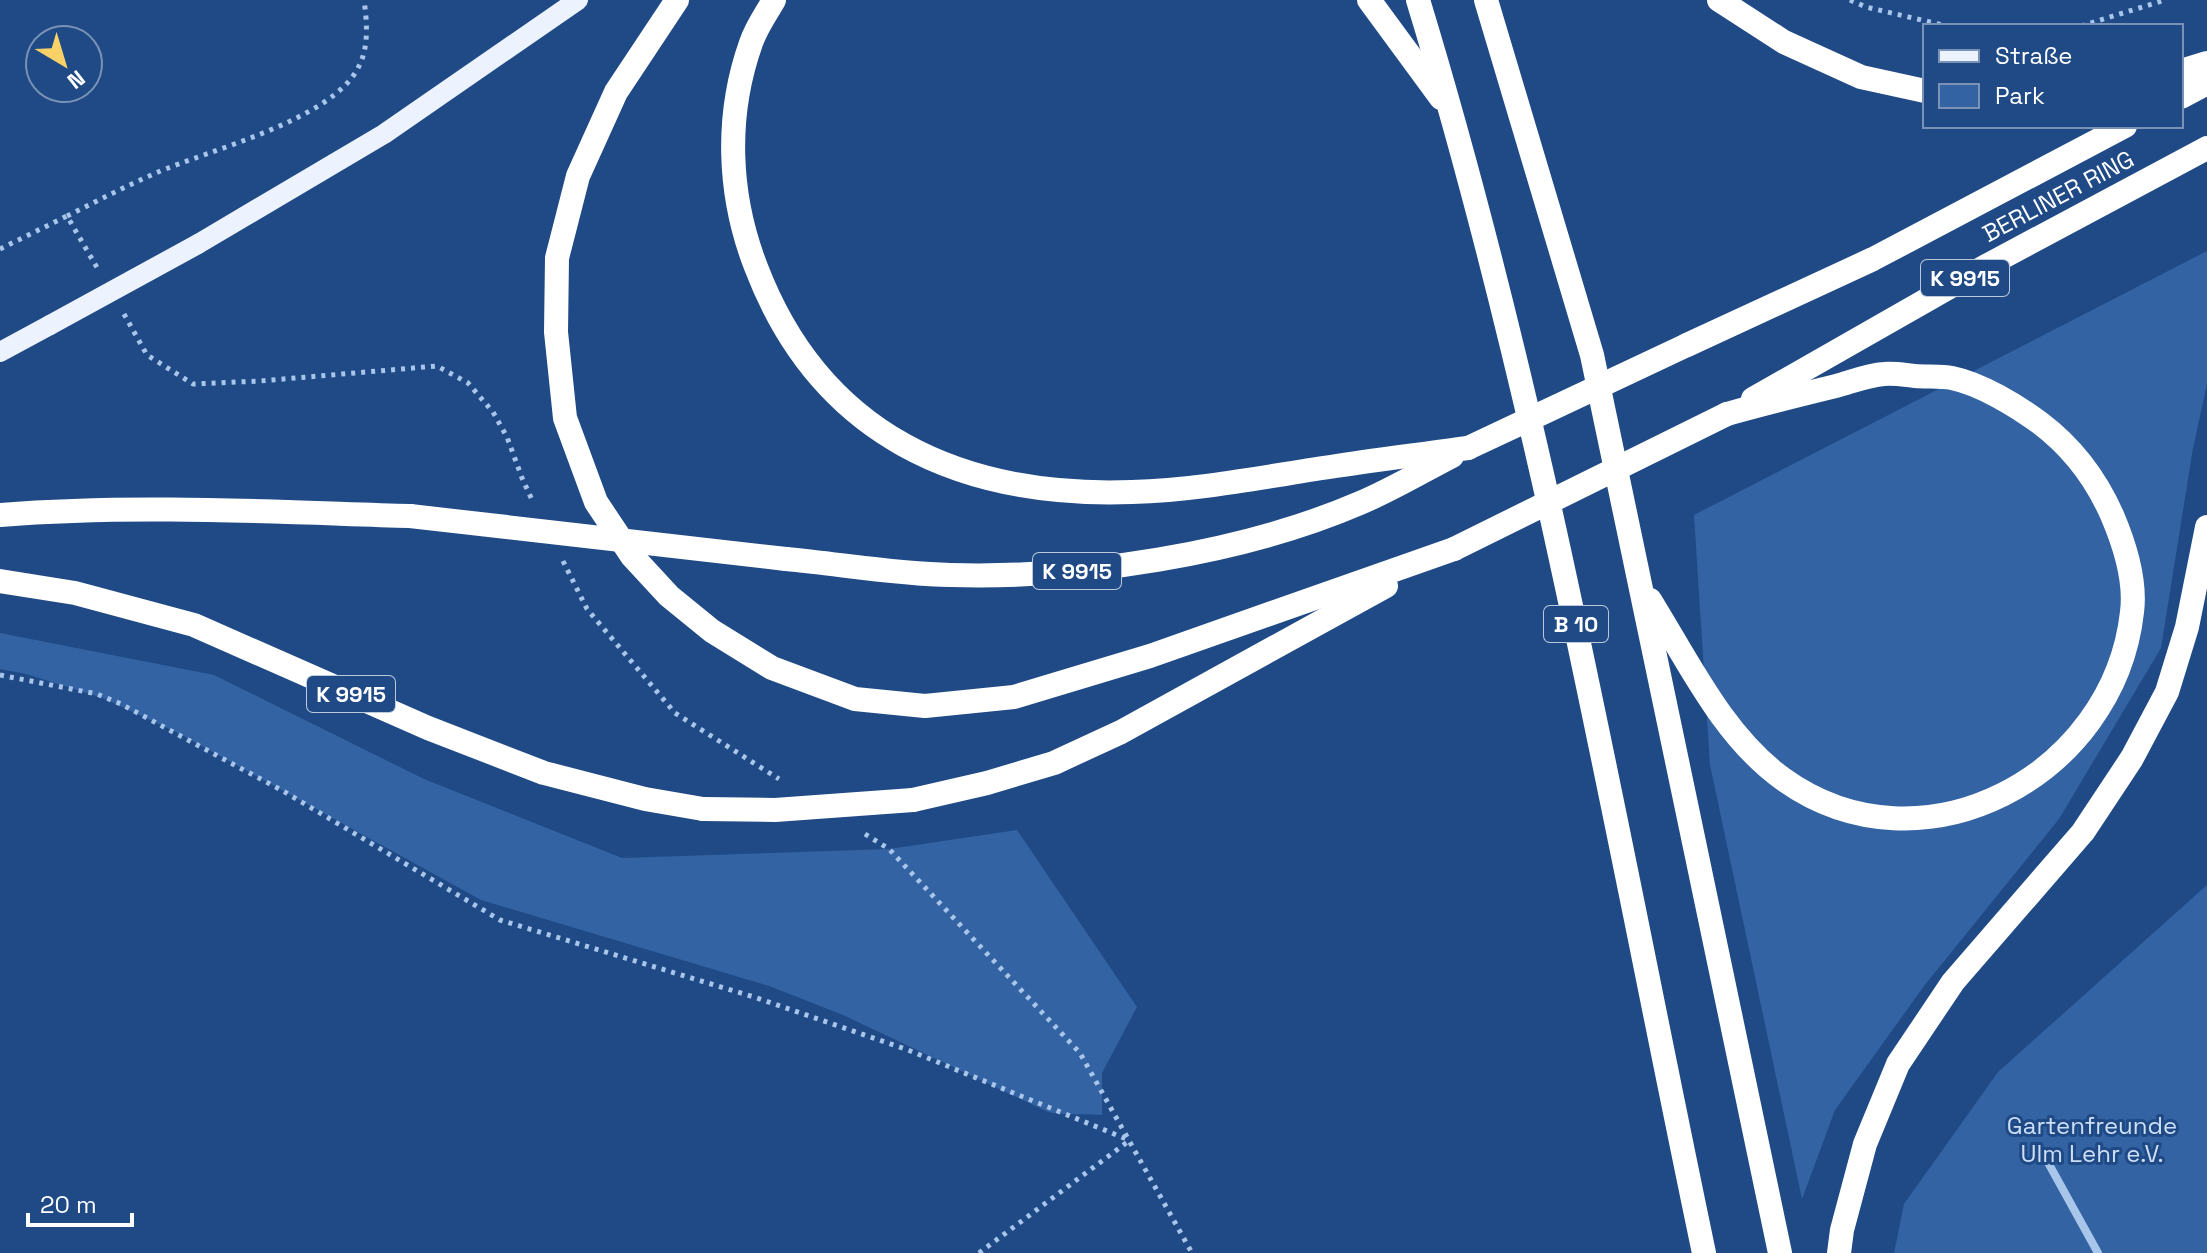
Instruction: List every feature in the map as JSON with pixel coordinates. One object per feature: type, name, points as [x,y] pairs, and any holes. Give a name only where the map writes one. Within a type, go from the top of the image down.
[{"type":"highway","points":[[677,0],[616,92],[578,176],[557,258],[556,332],[565,418],[596,502],[632,556],[669,596],[712,631],[772,668],[855,699],[925,706],[1014,697],[1150,656],[1454,549]]},
{"type":"highway","points":[[774,0],[752,40],[735,98],[733,171],[742,232],[769,301],[805,361],[853,411],[909,450],[974,476],[1054,490],[1131,492],[1223,484],[1468,448]]},
{"type":"highway","points":[[1369,0],[1453,114]]},
{"type":"highway","name":"B 10","points":[[1418,0],[1453,114],[1571,601],[1704,1253]]},
{"type":"highway","points":[[1486,0],[1592,355],[1780,1253]]},
{"type":"highway","points":[[1719,0],[1784,42],[1861,77],[1923,91]]},
{"type":"highway","points":[[2183,70],[2207,63]]},
{"type":"highway","points":[[2183,96],[2207,83]]},
{"type":"highway","name":"BERLINER RING","points":[[1468,448],[1873,259],[2121,128]]},
{"type":"highway","name":"BERLINER RING","points":[[1727,414],[1988,265],[2207,148]]},
{"type":"highway","points":[[1640,585],[1746,745],[1782,778],[1822,802],[1871,818],[1923,817],[1976,808],[2017,789],[2056,759],[2093,717],[2121,664],[2133,610],[2128,564],[2116,526],[2100,488],[2076,457],[2049,429],[2015,404],[1953,378],[1884,374],[1727,414]]},
{"type":"highway","name":"K 9915","points":[[0,581],[75,593],[194,625],[428,728],[544,773],[645,799],[703,809],[775,810],[913,800],[1054,763],[1121,732],[1454,549],[1727,414]]},
{"type":"highway","name":"K 9915","points":[[0,515],[54,511],[214,511],[410,516],[949,575],[1070,572],[1167,557],[1268,535],[1360,503],[1468,448]]},
{"type":"highway","points":[[1839,1253],[1842,1230],[1865,1144],[1898,1064],[1953,982],[2083,832],[2132,758],[2167,692],[2187,627],[2207,527]]},
{"type":"main road","points":[[0,352],[198,244],[384,134],[578,0]]},
{"type":"street","points":[[2045,1157],[2098,1253]]},
{"type":"path","points":[[0,249],[157,172],[296,119],[322,103],[344,87],[359,67],[365,47],[367,17],[364,0]]},
{"type":"path","points":[[1850,0],[1866,7],[1938,24]]},
{"type":"path","points":[[2087,24],[2165,0]]},
{"type":"path","points":[[67,216],[104,279]]},
{"type":"path","points":[[118,304],[147,355],[193,384],[437,366],[468,383],[493,412],[535,504]]},
{"type":"path","points":[[561,557],[587,609],[675,713],[782,781]]},
{"type":"path","points":[[0,675],[97,694],[121,704],[283,791],[500,920],[754,997],[880,1040],[1130,1140]]},
{"type":"path","points":[[862,832],[889,849],[1080,1053],[1192,1253]]},
{"type":"path","points":[[979,1253],[1130,1140]]},
{"type":"green space","points":[[2207,251],[2207,384],[2193,448],[2161,648],[2059,819],[1924,986],[1835,1110],[1802,1199],[1710,765],[1694,515]]},
{"type":"green space","points":[[0,633],[214,675],[424,779],[622,858],[889,849],[1017,830],[1137,1007],[1102,1073],[1102,1115],[1048,1112],[843,1015],[769,986],[481,900],[180,734],[103,698],[0,669]]},
{"type":"green space","name":"Gartenfreunde Ulm Lehr e.V.","points":[[2207,885],[2207,1253],[1894,1253],[1904,1204],[1998,1072]]}]
